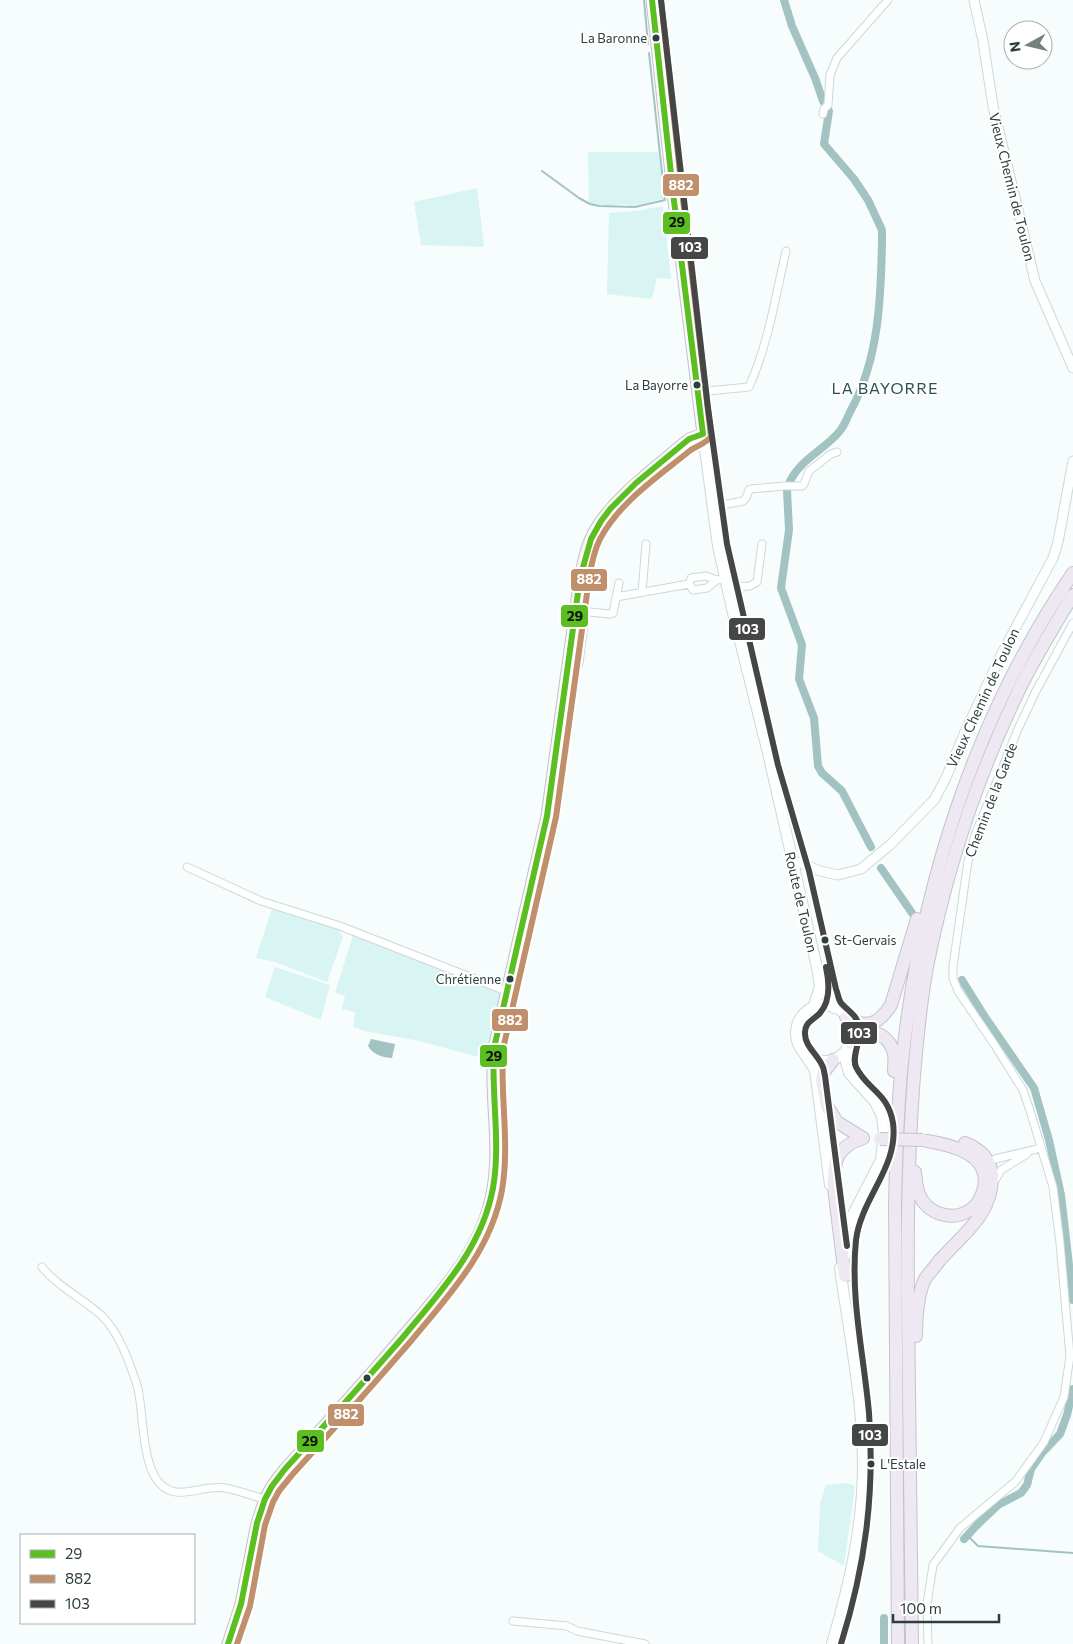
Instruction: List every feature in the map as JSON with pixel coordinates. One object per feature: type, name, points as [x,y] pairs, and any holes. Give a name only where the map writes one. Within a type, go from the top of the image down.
[{"type":"highway","points":[[846,1017],[857,1023],[871,1023],[883,1016],[891,1005],[942,837],[1008,685],[1034,637],[1073,573]]},
{"type":"highway","points":[[912,1644],[908,1256],[910,1134],[918,1028],[937,921],[955,854],[988,763],[1019,690],[1044,642],[1073,595]]},
{"type":"highway","points":[[898,1644],[895,1206],[898,1110],[902,1063],[916,958],[940,860],[961,792]]},
{"type":"highway","points":[[955,854],[932,974],[921,1054],[915,1156],[919,1196],[939,1214],[954,1216],[963,1214],[971,1210],[976,1204],[990,1167]]},
{"type":"highway","points":[[848,1046],[860,1035],[875,1033],[888,1040],[894,1055],[889,1184],[889,1273],[892,1540],[898,1576]]},
{"type":"highway","points":[[833,1060],[824,1072],[822,1080],[827,1106],[837,1122],[863,1138]]},
{"type":"highway","points":[[820,1099],[823,1109],[834,1126],[846,1134],[863,1138],[958,1141],[966,1143],[979,1151],[990,1167],[992,1186],[987,1204],[973,1226],[926,1278],[919,1300],[916,1329],[914,1457],[910,1522]]},
{"type":"highway","points":[[845,1276],[834,1188],[834,1174],[836,1164],[846,1145],[863,1138]]},
{"type":"highway","points":[[925,1140],[960,1149],[990,1167]]},
{"type":"main road","name":"Route de Toulon","points":[[652,0],[699,409],[723,582],[828,992],[834,1008]]},
{"type":"main road","points":[[689,439],[699,409]]},
{"type":"main road","points":[[228,1644],[242,1604],[258,1523],[265,1500],[272,1486],[442,1290],[460,1267],[480,1235],[488,1212],[496,1160],[492,1068],[496,1036],[546,824],[580,578],[586,552],[593,534],[610,508],[689,439],[703,434]]},
{"type":"main road","name":"Route de Toulon","points":[[770,767],[789,849],[797,869],[818,972],[820,987],[813,1008]]},
{"type":"main road","points":[[832,1644],[851,1576],[858,1538],[862,1485],[860,1412],[849,1329],[820,1099],[815,1070],[798,1045],[796,1036],[796,1028],[806,1012],[813,1008],[827,1006],[834,1008],[846,1017],[850,1025],[851,1033],[846,1062],[849,1073],[876,1102],[882,1116],[884,1133],[881,1160],[852,1216],[847,1243],[845,1276],[849,1329]]},
{"type":"main road","points":[[803,1052],[817,1060],[833,1060],[840,1056],[848,1046]]},
{"type":"street","points":[[825,110],[830,75],[837,58],[888,0]]},
{"type":"street","name":"Vieux Chemin de Toulon","points":[[974,0],[983,41],[993,106],[1035,281],[1073,368]]},
{"type":"street","points":[[697,392],[749,387],[760,362],[771,322],[786,251]]},
{"type":"street","points":[[712,507],[743,501],[751,489],[802,486],[809,471],[832,454],[838,452]]},
{"type":"street","name":"Vieux Chemin de Toulon","points":[[797,869],[838,875],[861,869],[890,845],[934,800],[945,780],[1002,653],[1053,558],[1058,542],[1073,461]]},
{"type":"street","points":[[642,592],[646,544]]},
{"type":"street","points":[[689,584],[691,578],[706,576],[723,582],[750,586],[758,582],[762,544]]},
{"type":"street","points":[[689,584],[693,590],[707,588],[723,582]]},
{"type":"street","points":[[568,665],[576,666],[579,664],[585,616],[589,612],[613,613],[618,583]]},
{"type":"street","points":[[616,597],[689,584]]},
{"type":"street","name":"Chemin de la Garde","points":[[928,1644],[927,1604],[933,1565],[960,1528],[1016,1480],[1044,1442],[1064,1397],[1070,1356],[1053,1187],[1023,1090],[958,991],[953,978],[953,966],[968,862],[975,835],[1022,721],[1073,623]]},
{"type":"street","points":[[187,866],[261,901],[340,926],[506,991]]},
{"type":"street","points":[[990,1167],[999,1158],[1041,1148]]},
{"type":"street","points":[[990,1167],[1041,1148]]},
{"type":"street","points":[[42,1267],[55,1280],[100,1314],[113,1330],[127,1358],[137,1387],[142,1408],[147,1454],[150,1466],[160,1484],[168,1490],[179,1493],[200,1489],[224,1488],[265,1500]]},
{"type":"street","points":[[513,1621],[566,1626],[577,1631],[645,1644]]},
{"type":"shaded area","points":[[588,152],[658,152],[665,198],[634,206],[621,204],[606,206],[589,203]]},
{"type":"shaded area","points":[[477,188],[484,247],[421,245],[414,202]]},
{"type":"shaded area","points":[[663,206],[671,279],[657,278],[652,299],[607,294],[609,213]]},
{"type":"shaded area","points":[[272,908],[335,925],[343,937],[327,982],[275,962],[256,958]]},
{"type":"shaded area","points":[[353,935],[501,992],[489,1060],[419,1041],[353,1027],[355,1012],[342,1009],[345,996],[335,993]]},
{"type":"shaded area","points":[[275,967],[330,985],[321,1020],[265,997]]},
{"type":"shaded area","points":[[371,1039],[395,1044],[392,1058],[372,1051],[368,1046]]},
{"type":"shaded area","points":[[846,1483],[855,1486],[844,1566],[818,1551],[820,1504],[826,1485]]},
{"type":"waterway","points":[[644,0],[648,44]]},
{"type":"waterway","points":[[784,0],[792,26],[823,101],[829,111],[824,144],[854,179],[868,200],[882,230],[879,306],[873,350],[860,392],[841,430],[807,460],[790,481]]},
{"type":"waterway","points":[[542,171],[590,204],[635,207],[665,200],[649,53]]},
{"type":"waterway","points":[[787,490],[789,530],[781,588],[802,645],[799,679],[814,718],[818,766],[822,773],[842,791],[871,847]]},
{"type":"waterway","points":[[881,868],[912,913]]},
{"type":"waterway","points":[[962,980],[1034,1088],[1049,1140],[1061,1195],[1073,1300]]},
{"type":"waterway","points":[[964,1539],[998,1505],[1021,1493],[1027,1485],[1031,1469],[1042,1453],[1060,1434],[1073,1389]]},
{"type":"waterway","points":[[967,1535],[978,1546],[1073,1553]]},
{"type":"waterway","points":[[884,1618],[884,1644]]},
{"type":"transit line","name":"29","points":[[228,1644],[241,1604],[257,1523],[265,1499],[272,1486],[285,1469],[375,1370],[446,1285],[470,1249],[488,1210],[493,1188],[496,1153],[494,1048],[547,816],[580,578],[591,539],[611,508],[636,483],[689,439],[703,434],[674,201],[652,0]]},
{"type":"transit line","name":"882","points":[[237,1644],[250,1606],[265,1525],[279,1491],[440,1307],[467,1271],[488,1233],[502,1190],[504,1173],[503,1049],[556,817],[594,554],[600,539],[617,514],[663,472],[690,451],[707,441],[711,436],[661,0]]},
{"type":"transit line","name":"103","points":[[661,0],[708,408],[727,544],[778,765],[809,871],[836,989],[840,1001],[854,1016],[859,1026],[860,1031],[855,1058],[856,1067],[887,1104],[893,1123],[893,1139],[890,1154],[859,1225],[856,1240],[856,1305],[869,1413],[871,1472],[862,1558],[841,1644]]},
{"type":"transit line","name":"103","points":[[826,967],[828,997],[824,1008],[806,1027],[805,1034],[809,1046],[824,1070],[847,1246]]},
{"type":"place","name":"La Baronne","points":[[656,38]]},
{"type":"place","name":"La Bayorre","points":[[697,385]]},
{"type":"place","name":"St-Gervais","points":[[825,940]]},
{"type":"place","name":"Chrétienne","points":[[510,979]]},
{"type":"place","name":"L'Estale","points":[[871,1464]]},
{"type":"district","name":"LA BAYORRE","points":[[885,388]]}]
